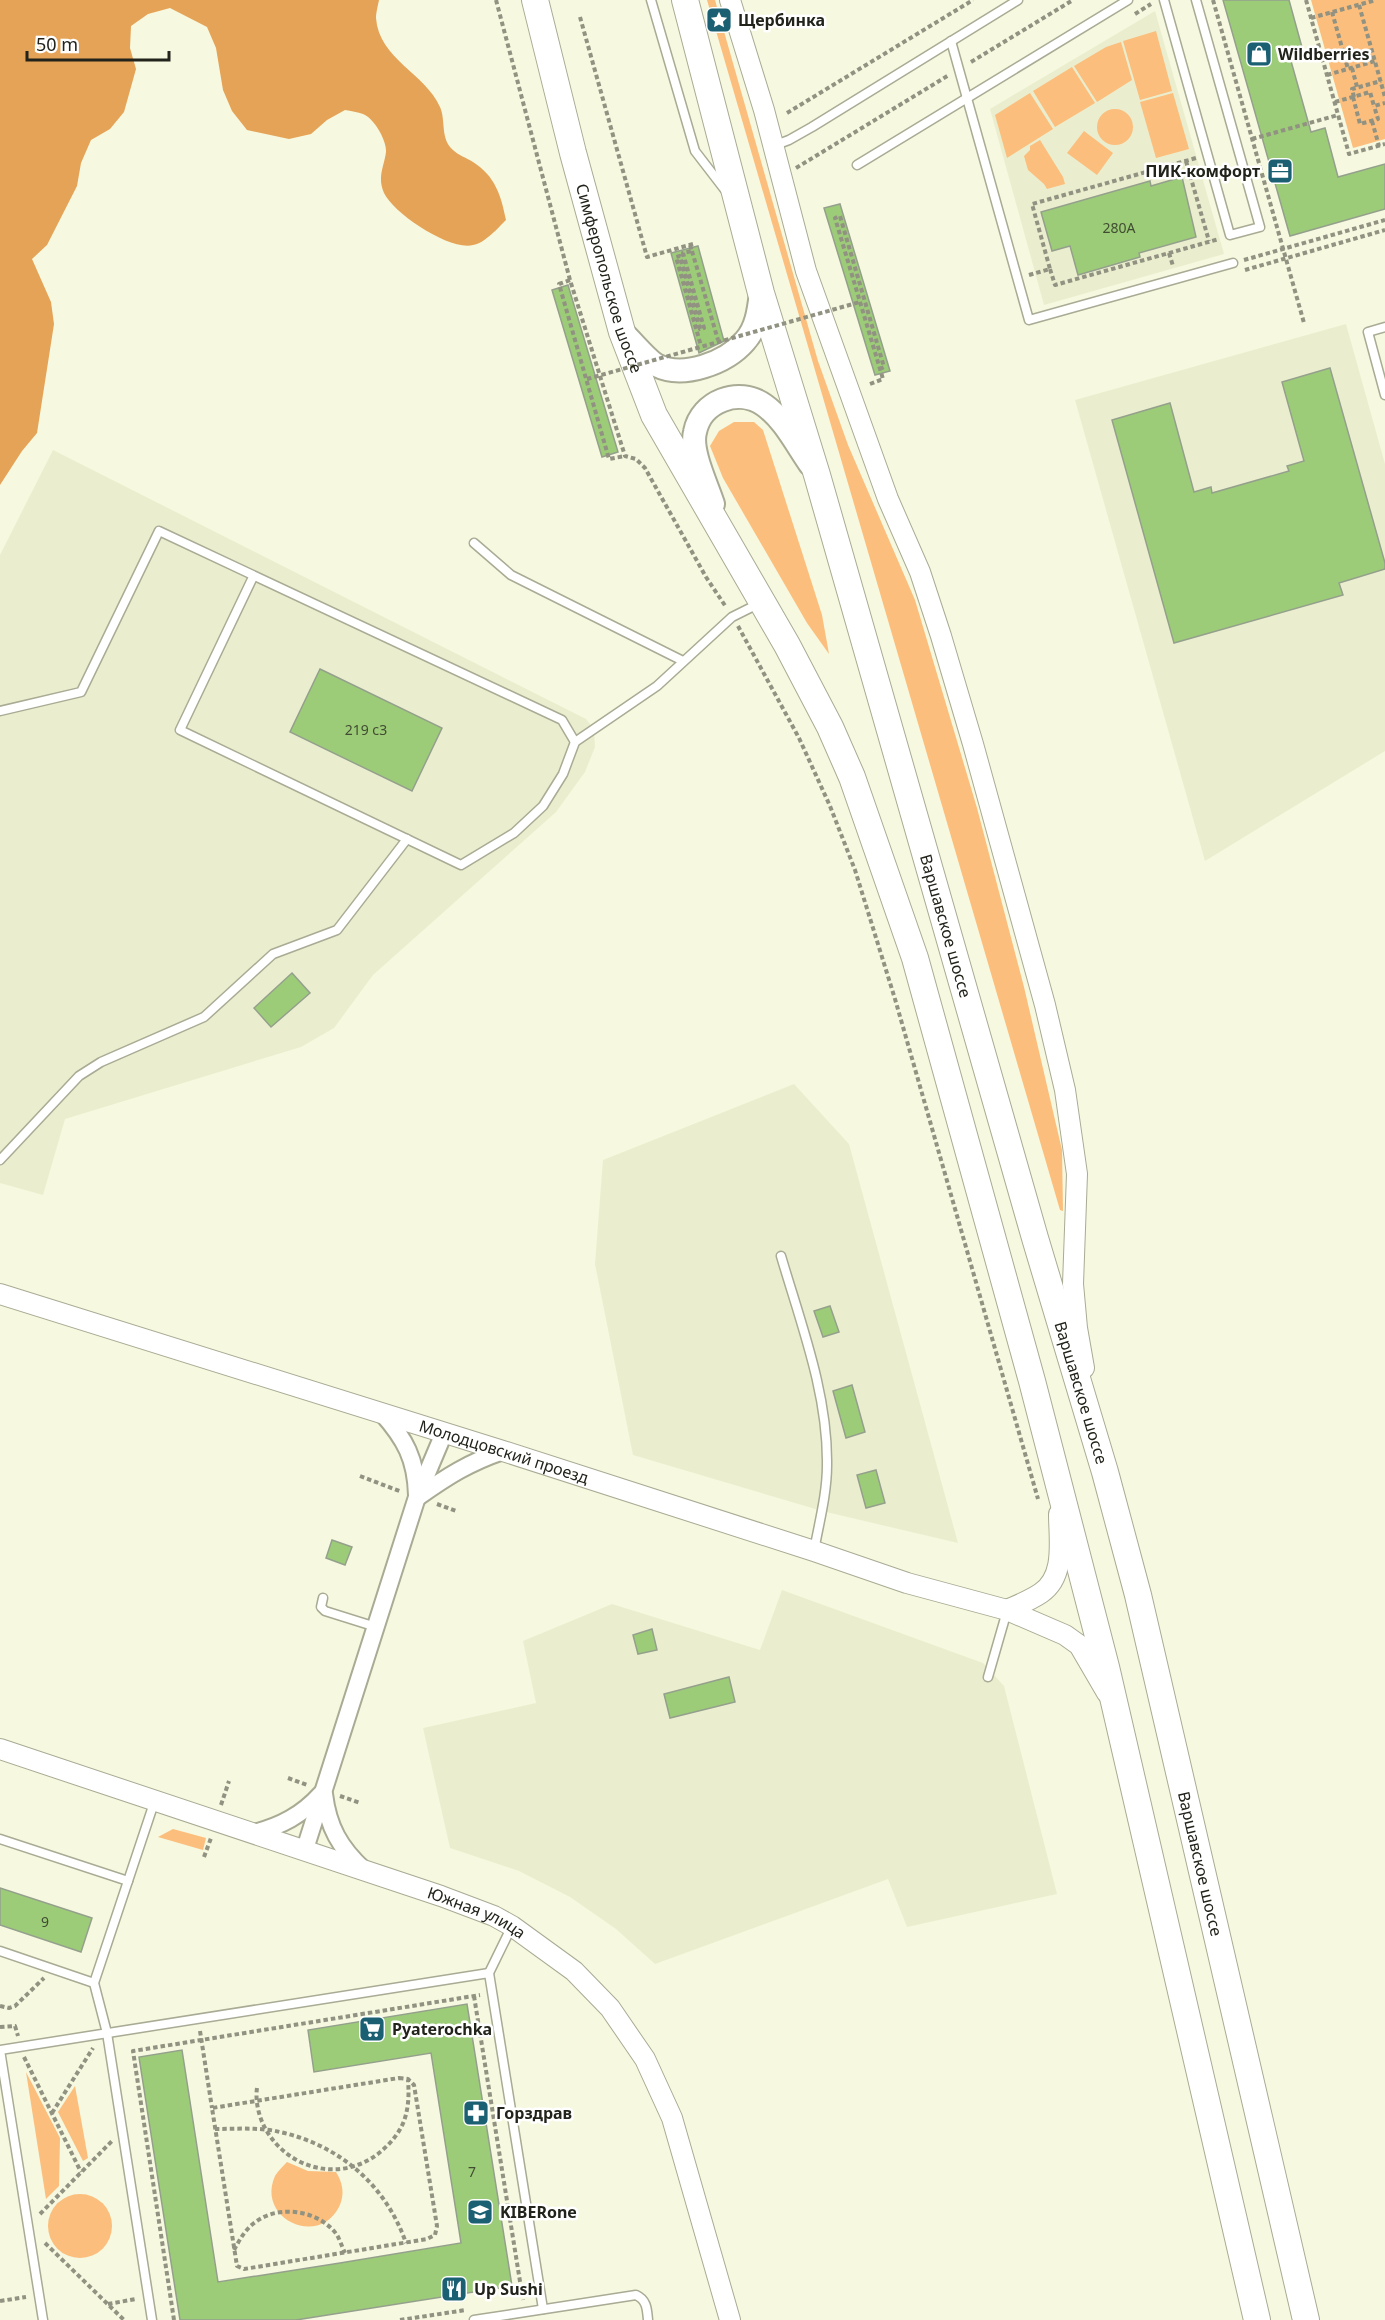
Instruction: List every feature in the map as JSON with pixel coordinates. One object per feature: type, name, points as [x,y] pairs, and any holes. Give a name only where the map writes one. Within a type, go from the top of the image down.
[{"type":"main road","name":"Симферопольское шоссе","points":[[535,0],[573,153],[622,332],[654,415],[787,645],[830,728],[852,777],[886,872],[915,958],[1059,1481]]},
{"type":"main road","points":[[685,0],[761,293],[817,475]]},
{"type":"main road","points":[[622,332],[656,364],[685,371],[722,360],[746,340],[757,319],[761,293]]},
{"type":"main road","points":[[724,539],[695,451],[694,432],[711,406],[722,399],[736,397],[749,397],[765,405],[784,425],[817,475]]},
{"type":"main road","name":"Варшавское шоссе","points":[[817,475],[1035,1238],[1098,1445],[1138,1596],[1306,2320]]},
{"type":"main road","points":[[1059,1481],[1115,1707],[1257,2320]]},
{"type":"street","points":[[730,0],[773,146],[806,271],[888,499],[920,572],[941,636],[1048,1016],[1065,1090],[1077,1174],[1075,1306],[1098,1445]]},
{"type":"street","name":"Молодцовский проезд","points":[[0,1294],[444,1432],[907,1583],[1007,1610],[1065,1635],[1079,1645],[1115,1707]]},
{"type":"street","points":[[382,1413],[400,1433],[408,1448],[417,1477],[417,1497]]},
{"type":"street","points":[[305,1849],[417,1497],[444,1432]]},
{"type":"street","points":[[417,1497],[474,1460],[503,1451]]},
{"type":"street","points":[[1007,1610],[1042,1593],[1056,1573],[1060,1560],[1059,1481]]},
{"type":"street","name":"Южная улица","points":[[0,1749],[305,1849],[494,1916],[512,1926],[574,1971],[610,2008],[645,2059],[672,2118],[730,2320]]},
{"type":"street","points":[[254,1833],[274,1828],[293,1819],[324,1791]]},
{"type":"street","points":[[324,1791],[326,1814],[334,1836],[348,1855],[365,1870]]},
{"type":"lane","points":[[651,0],[695,151],[740,209]]},
{"type":"lane","points":[[773,146],[812,127],[1018,0]]},
{"type":"lane","points":[[857,165],[1128,0]]},
{"type":"lane","points":[[1164,0],[1230,235],[1260,227],[1196,0]]},
{"type":"lane","points":[[951,41],[1029,320],[1233,263]]},
{"type":"lane","points":[[1385,327],[1368,332],[1385,394]]},
{"type":"lane","points":[[0,711],[81,692],[159,531],[562,720],[575,742]]},
{"type":"lane","points":[[474,543],[511,574],[683,661]]},
{"type":"lane","points":[[254,577],[180,730],[460,865],[514,833],[543,806],[562,774],[575,742],[657,686],[732,617],[761,602]]},
{"type":"lane","points":[[0,1160],[79,1076],[101,1062],[204,1017],[273,954],[337,930],[407,839]]},
{"type":"lane","points":[[781,1256],[820,1390],[825,1427],[827,1467],[814,1551]]},
{"type":"lane","points":[[323,1598],[321,1607],[325,1611],[376,1627]]},
{"type":"lane","points":[[988,1677],[1007,1610]]},
{"type":"lane","points":[[153,2320],[122,2130],[94,1983],[155,1799]]},
{"type":"lane","points":[[0,1839],[128,1881]]},
{"type":"lane","points":[[512,1926],[489,1972],[543,2309]]},
{"type":"lane","points":[[0,1952],[94,1983]]},
{"type":"lane","points":[[43,2320],[0,2050],[489,1972]]},
{"type":"lane","points":[[474,2320],[636,2295],[646,2303],[648,2320]]},
{"type":"path","points":[[496,0],[570,280],[625,456]]},
{"type":"path","points":[[787,113],[973,0]]},
{"type":"path","points":[[796,168],[1073,0]]},
{"type":"path","points":[[1213,0],[1304,323]]},
{"type":"path","points":[[1306,0],[1349,154],[1385,144]]},
{"type":"path","points":[[1311,18],[1376,0]]},
{"type":"path","points":[[1361,3],[1385,97]]},
{"type":"path","points":[[1332,12],[1358,87]]},
{"type":"path","points":[[580,17],[647,257],[692,245],[718,341]]},
{"type":"path","points":[[1327,75],[1375,61]]},
{"type":"path","points":[[1368,84],[1378,119],[1360,124],[1352,89],[1368,84],[1381,81]]},
{"type":"path","points":[[1335,102],[1370,92]]},
{"type":"path","points":[[1374,106],[1385,103]]},
{"type":"path","points":[[1236,144],[1338,115]]},
{"type":"path","points":[[1372,121],[1379,146]]},
{"type":"path","points":[[1208,155],[1032,204],[1055,285],[1225,237]]},
{"type":"path","points":[[1186,161],[1209,242]]},
{"type":"path","points":[[870,384],[883,379],[880,369],[860,302],[835,218],[840,216],[884,367],[880,369]]},
{"type":"path","points":[[1233,263],[1385,220]]},
{"type":"path","points":[[1243,270],[1385,230]]},
{"type":"path","points":[[692,251],[683,253],[704,328],[700,329],[680,256],[676,257],[701,346]]},
{"type":"path","points":[[1018,278],[1050,269]]},
{"type":"path","points":[[570,280],[559,284],[609,459],[625,456],[636,459],[645,468],[799,738],[830,806],[855,870],[895,999],[1040,1506]]},
{"type":"path","points":[[587,379],[860,302]]},
{"type":"path","points":[[0,2006],[9,2008],[15,2006],[53,1969]]},
{"type":"path","points":[[174,2320],[133,2051],[483,1994]]},
{"type":"path","points":[[474,1996],[525,2312]]},
{"type":"path","points":[[0,2027],[15,2026],[20,2047],[81,2172]]},
{"type":"path","points":[[52,2113],[104,2034]]},
{"type":"path","points":[[202,2047],[234,2250],[237,2266],[240,2269],[432,2238],[437,2229],[414,2085],[408,2079],[399,2078],[212,2108]]},
{"type":"path","points":[[257,2088],[260,2120],[272,2141],[303,2164],[330,2170],[354,2167],[369,2161],[390,2145],[404,2122],[409,2096],[408,2079]]},
{"type":"path","points":[[215,2129],[278,2131],[316,2142],[354,2167],[378,2190],[399,2224],[406,2243]]},
{"type":"path","points":[[122,2130],[28,2226],[124,2320]]},
{"type":"path","points":[[234,2250],[241,2235],[257,2220],[278,2212],[300,2212],[320,2220],[336,2235],[345,2253]]},
{"type":"path","points":[[107,2304],[149,2297]]},
{"type":"shaded area","points":[[0,0],[379,0],[376,18],[385,44],[433,95],[442,112],[449,146],[481,167],[492,180],[502,202],[506,220],[478,244],[463,245],[437,237],[410,220],[390,202],[384,193],[381,177],[386,147],[379,130],[367,116],[361,113],[345,110],[327,120],[311,134],[289,139],[247,130],[232,111],[223,90],[216,48],[207,27],[170,8],[148,14],[131,26],[130,48],[136,69],[124,112],[110,129],[91,140],[81,163],[77,186],[47,245],[32,259],[51,302],[54,324],[37,433],[0,485]]},
{"type":"shaded area","points":[[707,0],[715,0],[818,361],[848,445],[915,600],[977,808],[1024,987],[1062,1150],[1063,1211],[1060,1210]]},
{"type":"shaded area","points":[[1311,0],[1385,0],[1385,139],[1353,148]]},
{"type":"shaded area","points":[[1155,11],[1224,254],[1044,305],[990,109]]},
{"type":"shaded area","points":[[1156,31],[1172,91],[1140,100],[1123,41]]},
{"type":"shaded area","points":[[1121,42],[1132,80],[1097,102],[1074,66],[1106,47]]},
{"type":"shaded area","points":[[1072,67],[1095,103],[1055,127],[1033,91]]},
{"type":"shaded area","points":[[1030,93],[1053,129],[1007,158],[995,115]]},
{"type":"shaded area","points":[[1173,93],[1189,149],[1156,158],[1140,102]]},
{"type":"shaded area","points":[[1115,109],[1128,114],[1133,127],[1128,140],[1115,145],[1102,140],[1097,127],[1102,114]]},
{"type":"shaded area","points":[[1084,131],[1113,153],[1097,175],[1067,153]]},
{"type":"shaded area","points":[[1040,140],[1065,184],[1047,189],[1028,170],[1024,156],[1030,150],[1030,146]]},
{"type":"shaded area","points":[[1346,324],[1385,464],[1385,751],[1205,861],[1075,400]]},
{"type":"shaded area","points":[[734,422],[754,422],[763,430],[822,615],[829,654],[807,623],[723,478],[710,446],[719,431]]},
{"type":"shaded area","points":[[53,450],[586,719],[594,729],[595,747],[585,772],[556,812],[373,975],[334,1028],[301,1047],[65,1119],[43,1195],[0,1183],[0,555]]},
{"type":"shaded area","points":[[794,1084],[849,1144],[958,1543],[822,1511],[633,1455],[595,1264],[603,1160]]},
{"type":"shaded area","points":[[782,1590],[983,1663],[1004,1686],[1057,1894],[907,1927],[888,1879],[655,1964],[616,1929],[570,1897],[519,1871],[450,1848],[423,1728],[536,1703],[523,1641],[612,1604],[760,1650]]},
{"type":"shaded area","points":[[173,1829],[206,1838],[203,1850],[158,1837]]},
{"type":"shaded area","points":[[26,2072],[60,2138],[59,2186],[46,2199]]},
{"type":"shaded area","points":[[75,2086],[88,2158],[83,2161],[58,2112]]},
{"type":"shaded area","points":[[287,2162],[308,2171],[336,2172],[343,2194],[339,2207],[329,2219],[317,2225],[305,2226],[292,2223],[281,2215],[274,2204],[271,2191],[275,2176]]},
{"type":"shaded area","points":[[80,2194],[98,2200],[106,2208],[112,2226],[106,2244],[98,2252],[80,2258],[62,2252],[54,2244],[48,2226],[54,2208],[62,2200]]},
{"type":"building","points":[[1223,0],[1289,0],[1303,51],[1289,54],[1311,132],[1325,128],[1338,177],[1385,164],[1385,209],[1290,236]]},
{"type":"building","points":[[1182,177],[1196,237],[1139,253],[1140,257],[1078,275],[1070,246],[1052,251],[1041,212],[1150,181],[1151,186]]},
{"type":"building","points":[[840,204],[890,371],[875,375],[824,208]]},
{"type":"building","points":[[698,246],[724,341],[699,353],[671,253]]},
{"type":"building","points":[[568,285],[618,452],[602,457],[552,290]]},
{"type":"building","points":[[1330,368],[1385,569],[1339,583],[1343,595],[1174,643],[1112,420],[1170,403],[1194,492],[1211,487],[1212,493],[1289,471],[1287,466],[1304,461],[1282,382]]},
{"type":"building","points":[[320,669],[442,728],[412,791],[290,732]]},
{"type":"building","points":[[292,973],[310,993],[271,1027],[254,1008]]},
{"type":"building","points":[[830,1306],[839,1332],[823,1337],[814,1311]]},
{"type":"building","points":[[852,1385],[865,1432],[846,1438],[833,1391]]},
{"type":"building","points":[[876,1470],[885,1503],[866,1508],[857,1475]]},
{"type":"building","points":[[332,1540],[352,1547],[345,1565],[326,1558]]},
{"type":"building","points":[[652,1629],[657,1650],[638,1654],[633,1635]]},
{"type":"building","points":[[729,1677],[735,1702],[670,1718],[664,1694]]},
{"type":"building","points":[[0,1888],[92,1918],[81,1952],[0,1925]]},
{"type":"building","points":[[467,2004],[512,2286],[296,2320],[180,2320],[139,2057],[182,2050],[218,2282],[340,2263],[461,2243],[431,2053],[314,2072],[308,2030]]},
{"type":"place","name":"Щербинка","points":[[719,20]]},
{"type":"place","name":"Wildberries","points":[[1259,54]]},
{"type":"place","name":"ПИК-комфорт","points":[[1280,171]]},
{"type":"place","name":"Pyaterochka","points":[[372,2029]]},
{"type":"place","name":"Горздрав","points":[[476,2113]]},
{"type":"place","name":"KIBERone","points":[[480,2212]]},
{"type":"place","name":"Up Sushi","points":[[454,2289]]}]
